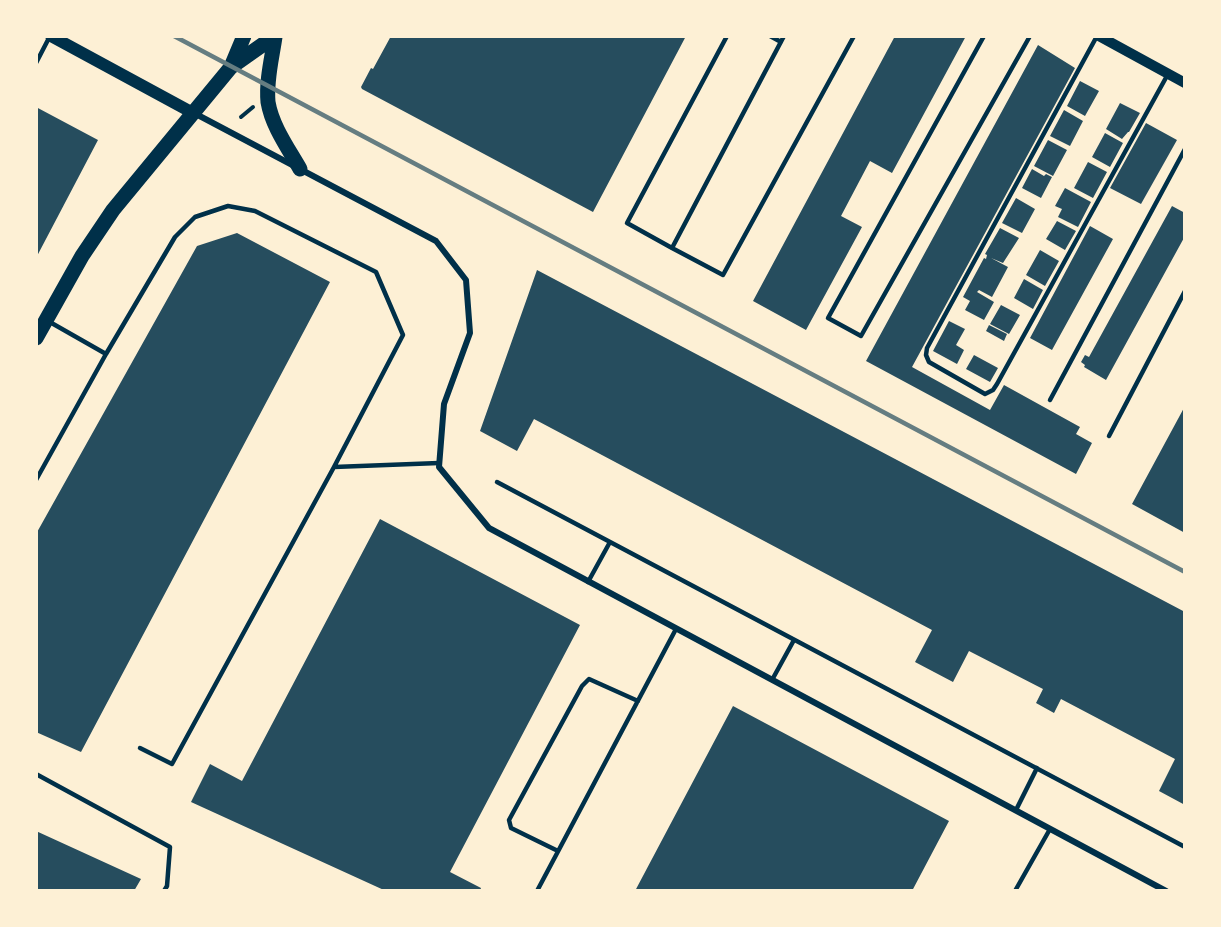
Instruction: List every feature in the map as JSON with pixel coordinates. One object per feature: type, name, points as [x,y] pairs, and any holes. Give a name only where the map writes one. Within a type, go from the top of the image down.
[{"type":"main road","points":[[51,36],[193,113]]},
{"type":"main road","points":[[231,67],[244,36]]},
{"type":"main road","points":[[36,338],[82,256],[113,210],[231,67],[275,36]]},
{"type":"main road","points":[[275,36],[268,103],[275,124],[300,169]]},
{"type":"street","points":[[1098,36],[1185,83]]},
{"type":"street","points":[[193,113],[436,241],[466,280],[470,333],[444,404],[439,467],[489,528],[1166,891]]},
{"type":"lane","points":[[36,63],[51,36]]},
{"type":"lane","points":[[727,36],[627,223],[723,275],[854,36]]},
{"type":"lane","points":[[770,36],[781,42]]},
{"type":"lane","points":[[672,248],[784,36]]},
{"type":"lane","points":[[984,36],[828,318],[861,336],[1030,36]]},
{"type":"lane","points":[[1098,36],[927,348],[926,355],[929,362],[985,394],[993,390],[997,384],[1168,74]]},
{"type":"lane","points":[[1050,400],[1185,149]]},
{"type":"lane","points":[[36,480],[106,354],[175,237],[195,217],[228,206],[255,211],[376,272],[402,335],[334,467],[172,764],[140,748]]},
{"type":"lane","points":[[1109,436],[1185,291]]},
{"type":"lane","points":[[46,320],[106,354]]},
{"type":"lane","points":[[334,467],[439,463]]},
{"type":"lane","points":[[497,483],[1185,847]]},
{"type":"lane","points":[[588,582],[610,542]]},
{"type":"lane","points":[[537,891],[676,629]]},
{"type":"lane","points":[[772,680],[794,640]]},
{"type":"lane","points":[[558,851],[511,828],[509,820],[582,687],[589,679],[638,701]]},
{"type":"lane","points":[[1016,810],[1037,768]]},
{"type":"lane","points":[[36,774],[170,847],[167,886],[164,891]]},
{"type":"lane","points":[[1015,891],[1050,829]]},
{"type":"path","points":[[241,117],[258,102]]},
{"type":"building","points":[[391,36],[686,36],[593,212],[362,89],[371,68],[373,69]]},
{"type":"building","points":[[895,36],[966,36],[892,173],[870,161],[841,216],[862,227],[806,330],[753,301]]},
{"type":"building","points":[[1038,45],[1075,68],[912,367],[990,410],[1004,385],[1080,427],[1076,434],[1092,443],[1076,474],[866,361]]},
{"type":"building","points":[[1080,81],[1099,91],[1085,116],[1067,106]]},
{"type":"building","points":[[1120,103],[1140,113],[1122,139],[1106,129]]},
{"type":"building","points":[[36,107],[98,140],[36,258]]},
{"type":"building","points":[[1064,110],[1083,121],[1070,146],[1050,136]]},
{"type":"building","points":[[1146,123],[1177,140],[1141,204],[1110,188]]},
{"type":"building","points":[[1105,133],[1123,143],[1110,167],[1092,157]]},
{"type":"building","points":[[1048,140],[1067,150],[1053,176],[1034,166]]},
{"type":"building","points":[[1088,162],[1107,172],[1093,198],[1074,188]]},
{"type":"building","points":[[1032,169],[1044,176],[1046,174],[1052,177],[1041,198],[1022,188]]},
{"type":"building","points":[[1065,188],[1091,202],[1078,227],[1058,217],[1062,209],[1055,206]]},
{"type":"building","points":[[1016,198],[1035,209],[1022,233],[1002,223]]},
{"type":"building","points":[[1172,206],[1185,213],[1185,236],[1106,380],[1084,367],[1085,365],[1081,362],[1085,355],[1089,357]]},
{"type":"building","points":[[1057,221],[1076,231],[1065,250],[1046,239]]},
{"type":"building","points":[[1090,226],[1113,239],[1052,350],[1030,338]]},
{"type":"building","points":[[1000,228],[1019,238],[1003,263],[991,258],[1008,267],[992,297],[979,290],[977,292],[994,302],[984,320],[965,310],[970,301],[963,297],[984,258],[986,259],[985,254]]},
{"type":"building","points":[[237,233],[330,282],[81,752],[36,732],[36,534],[197,246]]},
{"type":"building","points":[[1040,250],[1059,261],[1045,286],[1026,275]]},
{"type":"building","points":[[537,270],[1185,612],[1185,805],[1159,791],[1175,759],[1061,699],[1054,713],[1036,703],[1043,689],[969,651],[953,682],[915,662],[932,630],[534,419],[517,451],[480,431]]},
{"type":"building","points":[[1024,279],[1043,290],[1033,309],[1014,298]]},
{"type":"building","points":[[1001,305],[1020,315],[1009,334],[990,324]]},
{"type":"building","points":[[949,321],[965,329],[956,345],[964,350],[957,364],[933,351]]},
{"type":"building","points":[[989,325],[1007,334],[1004,341],[986,331]]},
{"type":"building","points":[[974,355],[998,368],[990,382],[966,369]]},
{"type":"building","points":[[1185,406],[1185,533],[1132,504]]},
{"type":"building","points":[[380,519],[580,625],[450,872],[481,888],[480,891],[386,891],[191,802],[210,764],[242,781]]},
{"type":"building","points":[[733,706],[949,821],[912,891],[635,891]]},
{"type":"building","points":[[36,831],[141,879],[134,891],[36,891]]},
{"type":"railway","points":[[174,36],[1185,572]]}]
